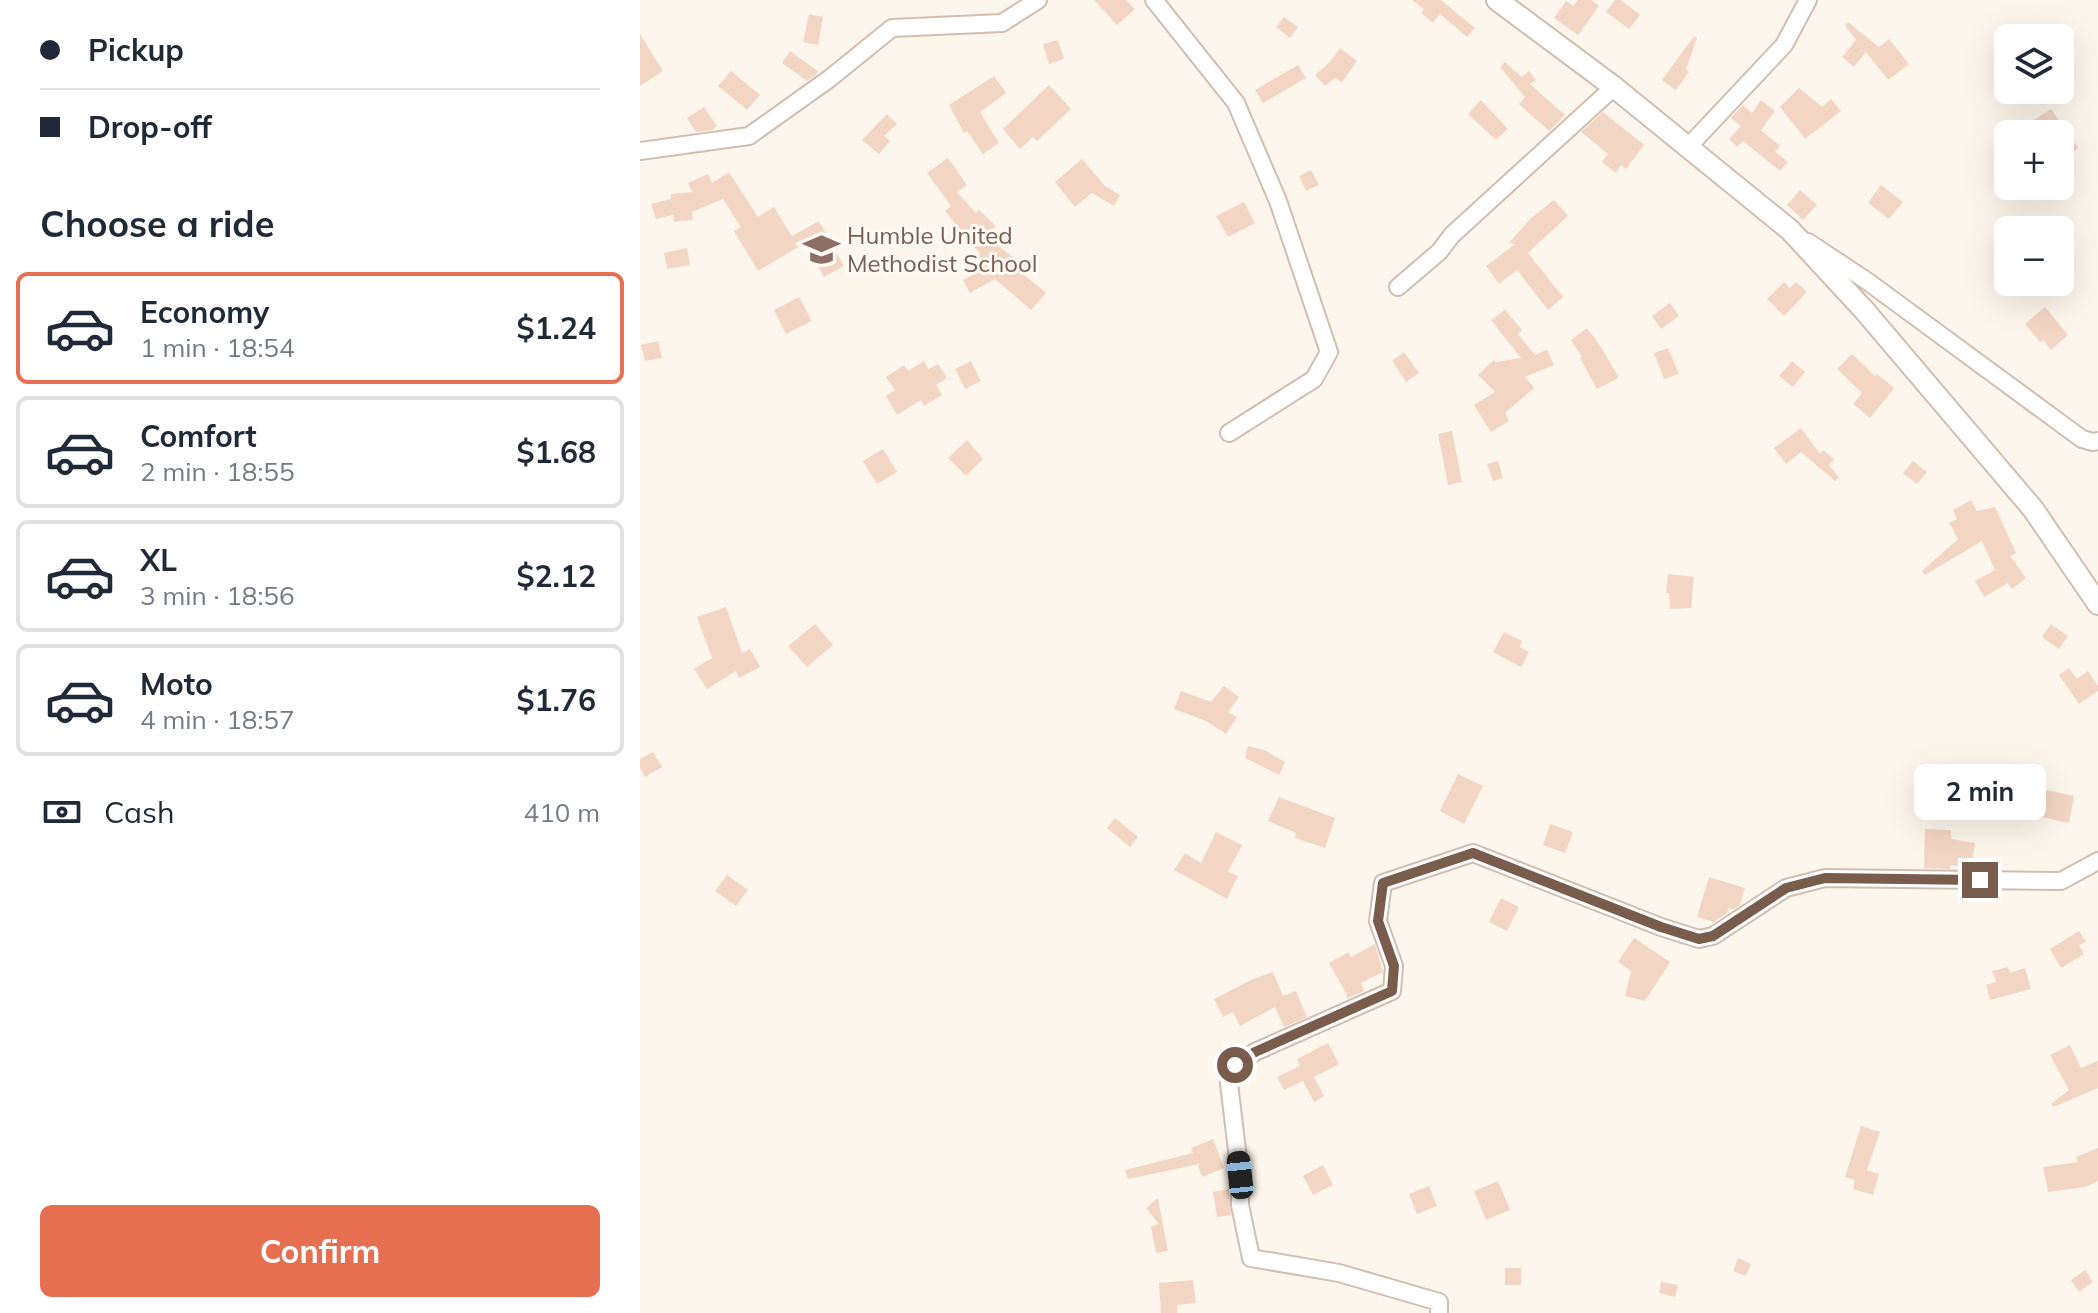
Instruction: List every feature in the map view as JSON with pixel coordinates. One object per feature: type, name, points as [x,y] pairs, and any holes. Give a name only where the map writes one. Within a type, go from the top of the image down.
[{"type":"street","points":[[640,151],[749,136],[829,79],[892,28],[1002,23],[1038,0]]},
{"type":"street","points":[[1154,0],[1236,103],[1278,201],[1329,352],[1314,379],[1229,433]]},
{"type":"street","points":[[1497,0],[1614,87],[1790,230],[1867,281],[2082,439],[2098,441]]},
{"type":"street","points":[[1689,146],[1784,45],[1808,0]]},
{"type":"street","points":[[1398,287],[1614,87]]},
{"type":"street","points":[[1790,230],[1864,310],[2033,509],[2098,604]]},
{"type":"street","points":[[1439,1313],[1439,1302],[1353,1277],[1251,1258],[1240,1205],[1240,1175],[1228,1075],[1235,1065],[1255,1052],[1392,991],[1394,966],[1378,921],[1383,883],[1473,853],[1699,939],[1713,936],[1786,888],[1825,878],[2061,881],[2098,861]]},
{"type":"building","points":[[1094,0],[1126,0],[1135,9],[1117,25]]},
{"type":"building","points":[[1412,0],[1441,0],[1475,28],[1467,37],[1440,14],[1433,23],[1421,13],[1424,9]]},
{"type":"building","points":[[1578,0],[1591,0],[1599,6],[1578,35],[1554,18],[1566,1],[1573,6]]},
{"type":"building","points":[[1615,0],[1621,0],[1640,15],[1629,29],[1606,12]]},
{"type":"building","points":[[809,14],[823,17],[818,45],[803,42]]},
{"type":"building","points":[[1284,17],[1298,27],[1290,38],[1276,27]]},
{"type":"building","points":[[1848,22],[1879,47],[1889,39],[1909,64],[1888,80],[1866,52],[1854,67],[1842,57],[1856,40],[1845,26]]},
{"type":"building","points":[[640,34],[663,71],[640,86]]},
{"type":"building","points":[[1694,36],[1697,38],[1686,69],[1689,72],[1676,90],[1662,80]]},
{"type":"building","points":[[1058,40],[1064,59],[1049,64],[1043,44]]},
{"type":"building","points":[[1340,48],[1357,61],[1342,82],[1335,78],[1325,86],[1315,75]]},
{"type":"building","points":[[790,51],[818,71],[815,76],[807,81],[782,63]]},
{"type":"building","points":[[1505,62],[1522,77],[1529,71],[1536,80],[1530,84],[1565,115],[1549,131],[1519,104],[1525,97],[1500,67]]},
{"type":"building","points":[[1298,65],[1306,78],[1263,103],[1255,90]]},
{"type":"building","points":[[731,71],[760,95],[747,110],[718,86]]},
{"type":"building","points":[[994,76],[1006,93],[980,112],[999,143],[983,154],[967,131],[964,133],[949,105]]},
{"type":"building","points":[[1049,85],[1071,109],[1037,141],[1033,137],[1020,149],[1003,129]]},
{"type":"building","points":[[1799,88],[1822,107],[1831,99],[1841,111],[1805,139],[1780,107]]},
{"type":"building","points":[[1481,100],[1508,129],[1496,140],[1468,114]]},
{"type":"building","points":[[1761,100],[1775,111],[1761,130],[1780,146],[1775,152],[1788,162],[1780,171],[1743,141],[1737,147],[1729,139],[1741,126],[1731,118],[1743,105],[1752,113]]},
{"type":"building","points":[[704,107],[717,126],[712,130],[696,132],[687,118]]},
{"type":"building","points":[[2051,109],[2059,120],[2034,120]]},
{"type":"building","points":[[1603,112],[1644,145],[1626,169],[1621,165],[1616,173],[1602,162],[1608,154],[1581,132]]},
{"type":"building","points":[[887,114],[897,124],[884,136],[890,141],[879,154],[862,140]]},
{"type":"building","points":[[948,158],[967,185],[957,192],[976,213],[979,210],[996,226],[986,236],[1014,258],[1010,263],[1046,293],[1031,310],[995,279],[970,293],[963,280],[984,269],[974,261],[980,253],[958,231],[960,229],[945,211],[951,206],[927,173]]},
{"type":"building","points":[[1082,159],[1105,186],[1120,195],[1114,206],[1092,193],[1075,207],[1055,182]]},
{"type":"building","points":[[1311,170],[1319,185],[1306,191],[1299,176]]},
{"type":"building","points":[[729,172],[758,217],[774,207],[792,236],[819,221],[844,266],[824,277],[805,243],[758,271],[734,231],[741,227],[723,199],[692,212],[693,220],[674,222],[673,215],[656,219],[651,204],[671,199],[671,194],[692,192],[688,183],[708,174],[712,183]]},
{"type":"building","points":[[1881,185],[1903,202],[1889,219],[1868,203]]},
{"type":"building","points":[[1800,190],[1817,205],[1803,220],[1787,205]]},
{"type":"building","points":[[1554,200],[1568,216],[1528,253],[1563,297],[1548,310],[1517,270],[1499,284],[1486,266],[1514,245],[1510,242],[1530,219]]},
{"type":"building","points":[[1244,202],[1255,223],[1228,237],[1216,216]]},
{"type":"building","points":[[687,248],[690,265],[667,269],[664,253]]},
{"type":"building","points":[[1784,282],[1790,288],[1796,282],[1807,292],[1784,316],[1767,299]]},
{"type":"building","points":[[799,297],[812,321],[786,334],[774,310]]},
{"type":"building","points":[[1670,303],[1679,316],[1661,329],[1652,316]]},
{"type":"building","points":[[2045,307],[2068,335],[2051,350],[2025,324]]},
{"type":"building","points":[[1505,310],[1522,330],[1518,334],[1535,355],[1547,350],[1554,365],[1525,377],[1534,388],[1505,413],[1509,421],[1491,432],[1474,405],[1495,392],[1478,375],[1494,360],[1521,358],[1491,320]]},
{"type":"building","points":[[1587,328],[1619,378],[1597,389],[1571,340]]},
{"type":"building","points":[[658,341],[662,358],[645,361],[641,345]]},
{"type":"building","points":[[1668,348],[1679,374],[1664,379],[1654,353]]},
{"type":"building","points":[[1404,352],[1419,373],[1406,382],[1392,361]]},
{"type":"building","points":[[1852,354],[1875,376],[1877,374],[1894,388],[1870,418],[1853,404],[1862,393],[1837,369]]},
{"type":"building","points":[[924,361],[928,369],[938,364],[947,378],[936,385],[942,395],[924,406],[921,400],[897,415],[886,396],[895,390],[886,377],[904,365],[908,371]]},
{"type":"building","points":[[971,361],[981,381],[965,389],[955,369]]},
{"type":"building","points":[[1792,361],[1805,372],[1793,387],[1779,376]]},
{"type":"building","points":[[1801,428],[1820,454],[1823,450],[1834,459],[1829,465],[1839,478],[1835,481],[1801,452],[1786,464],[1774,448]]},
{"type":"building","points":[[1452,431],[1462,482],[1448,485],[1438,434]]},
{"type":"building","points":[[967,440],[983,459],[966,476],[948,458]]},
{"type":"building","points":[[883,449],[897,472],[877,484],[863,461]]},
{"type":"building","points":[[1498,461],[1503,478],[1493,481],[1487,464]]},
{"type":"building","points":[[1913,461],[1927,472],[1917,484],[1903,473]]},
{"type":"building","points":[[1971,500],[1977,511],[1995,507],[2016,553],[2010,556],[2026,578],[2012,589],[2008,583],[1984,597],[1975,581],[1995,570],[1982,541],[1925,575],[1922,571],[1958,539],[1949,523],[1957,519],[1953,510]]},
{"type":"building","points":[[1668,574],[1694,577],[1691,608],[1670,609],[1669,593],[1666,593]]},
{"type":"building","points":[[726,607],[742,653],[750,649],[760,667],[739,678],[736,671],[707,689],[694,669],[712,658],[697,617]]},
{"type":"building","points":[[815,624],[833,645],[807,667],[788,646]]},
{"type":"building","points":[[2051,624],[2068,636],[2059,649],[2042,637]]},
{"type":"building","points":[[1504,632],[1522,641],[1520,647],[1529,652],[1521,667],[1493,652]]},
{"type":"building","points":[[2069,668],[2077,679],[2088,671],[2098,686],[2098,691],[2079,704],[2059,675]]},
{"type":"building","points":[[1224,686],[1239,697],[1228,712],[1237,717],[1226,734],[1206,721],[1174,709],[1181,691],[1211,702]]},
{"type":"building","points":[[1248,746],[1264,750],[1285,762],[1279,775],[1245,758]]},
{"type":"building","points":[[653,752],[662,767],[645,777],[640,768],[640,759]]},
{"type":"building","points":[[1458,774],[1483,786],[1464,824],[1440,811]]},
{"type":"building","points":[[2046,790],[2074,796],[2069,823],[2041,817]]},
{"type":"building","points":[[1279,797],[1335,818],[1325,848],[1295,838],[1296,833],[1268,821]]},
{"type":"building","points":[[1115,818],[1138,837],[1130,847],[1107,828]]},
{"type":"building","points":[[1550,824],[1573,832],[1565,853],[1543,845]]},
{"type":"building","points":[[1925,829],[1951,830],[1951,839],[1975,843],[1971,868],[1950,865],[1950,869],[1924,868]]},
{"type":"building","points":[[1216,832],[1242,845],[1228,872],[1238,876],[1227,899],[1174,870],[1185,853],[1201,863]]},
{"type":"building","points":[[727,875],[748,890],[736,906],[715,891]]},
{"type":"building","points":[[1709,877],[1745,888],[1740,905],[1733,910],[1729,908],[1714,922],[1697,917]]},
{"type":"building","points":[[1501,898],[1519,907],[1507,931],[1489,922]]},
{"type":"building","points":[[2079,931],[2086,942],[2079,945],[2084,954],[2061,968],[2050,949]]},
{"type":"building","points":[[1634,938],[1670,962],[1645,1001],[1625,996],[1631,971],[1618,962]]},
{"type":"building","points":[[1375,944],[1383,972],[1361,983],[1364,991],[1346,999],[1347,995],[1329,963],[1349,952],[1351,957]]},
{"type":"building","points":[[2008,967],[2010,973],[2025,968],[2031,989],[1990,1000],[1986,985],[1996,982],[1992,971]]},
{"type":"building","points":[[1273,972],[1283,996],[1296,991],[1307,1017],[1284,1027],[1275,1007],[1240,1026],[1233,1012],[1223,1017],[1214,999]]},
{"type":"building","points":[[1328,1043],[1339,1064],[1314,1077],[1324,1096],[1314,1102],[1303,1081],[1284,1090],[1277,1077],[1300,1066],[1297,1059]]},
{"type":"building","points":[[2070,1045],[2081,1068],[2098,1061],[2098,1088],[2053,1107],[2051,1104],[2069,1090],[2050,1055]]},
{"type":"building","points":[[1861,1126],[1880,1132],[1867,1170],[1879,1174],[1873,1195],[1853,1189],[1855,1180],[1845,1177]]},
{"type":"building","points":[[1213,1139],[1224,1168],[1202,1177],[1200,1164],[1128,1179],[1125,1170],[1193,1153],[1191,1148]]},
{"type":"building","points":[[2098,1148],[2098,1181],[2085,1187],[2048,1192],[2043,1167],[2078,1162],[2076,1157]]},
{"type":"building","points":[[1323,1165],[1333,1185],[1313,1195],[1303,1176]]},
{"type":"building","points":[[1498,1181],[1510,1210],[1486,1220],[1474,1191]]},
{"type":"building","points":[[1429,1186],[1437,1206],[1417,1214],[1409,1194]]},
{"type":"building","points":[[1229,1189],[1231,1215],[1217,1217],[1213,1192]]},
{"type":"building","points":[[1158,1198],[1168,1251],[1156,1253],[1151,1226],[1159,1224],[1146,1208]]},
{"type":"building","points":[[1738,1258],[1751,1264],[1746,1276],[1733,1271]]},
{"type":"building","points":[[1505,1268],[1521,1268],[1521,1285],[1505,1285]]},
{"type":"building","points":[[2085,1270],[2093,1282],[2079,1292],[2071,1280]]},
{"type":"building","points":[[1193,1280],[1196,1303],[1177,1305],[1177,1313],[1161,1313],[1159,1283]]},
{"type":"building","points":[[1661,1282],[1678,1285],[1675,1297],[1659,1293]]},
{"type":"place","name":"Humble United Methodist School","points":[[821,249]]},
{"type":"route","points":[[1235,1065],[1255,1052],[1392,991],[1394,966],[1378,921],[1383,883],[1473,853],[1699,939],[1713,936],[1786,888],[1825,878],[1980,880]]}]
